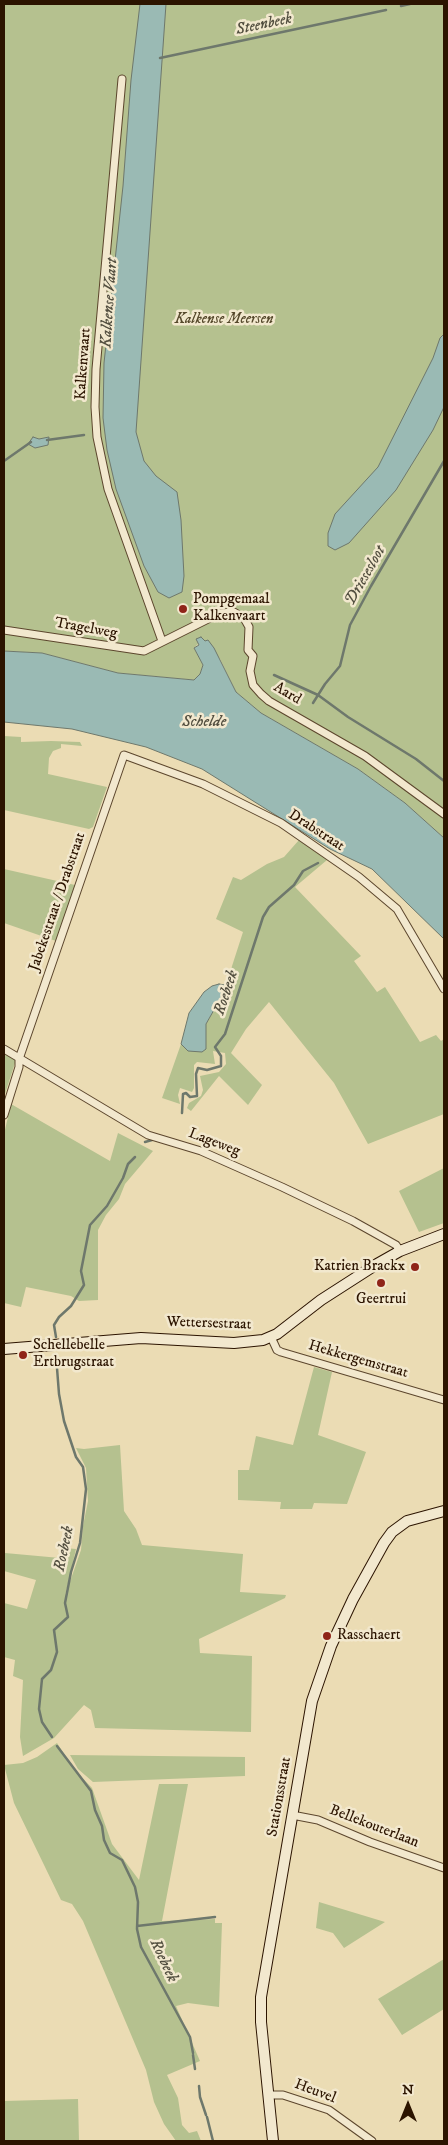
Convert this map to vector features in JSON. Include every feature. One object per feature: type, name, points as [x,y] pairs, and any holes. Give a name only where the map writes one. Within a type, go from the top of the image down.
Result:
[{"type":"street","name":"Kalkenvaart","points":[[122,79],[96,369],[95,407],[97,437],[108,489],[162,641]]},
{"type":"street","name":"Aard","points":[[162,641],[220,613],[234,612],[239,615],[248,622],[250,628],[248,650],[253,656],[250,671],[252,685],[260,694],[372,760],[444,814]]},
{"type":"street","name":"Tragelweg","points":[[4,630],[134,651],[144,651],[153,648],[162,641]]},
{"type":"street","name":"Drabstraat","points":[[124,755],[203,784],[281,823],[359,877],[397,909],[444,990]]},
{"type":"street","name":"Jabekestraat / Drabstraat","points":[[4,1115],[19,1067],[19,1059],[124,755]]},
{"type":"street","name":"Lageweg","points":[[4,1049],[148,1135],[214,1156],[304,1197],[368,1229],[396,1245],[400,1251]]},
{"type":"street","name":"Wettersestraat","points":[[4,1349],[141,1338],[234,1343],[257,1341],[271,1337],[353,1278],[400,1251],[444,1234]]},
{"type":"street","name":"Hekkergemstraat","points":[[271,1337],[277,1350],[281,1352],[444,1400]]},
{"type":"street","name":"Stationsstraat","points":[[273,2141],[261,2022],[261,1997],[312,1701],[331,1646],[353,1599],[392,1532],[407,1522],[444,1512]]},
{"type":"street","name":"Bellekouterlaan","points":[[292,1815],[318,1820],[370,1842],[444,1868]]},
{"type":"street","name":"Heuvel","points":[[269,2095],[283,2095],[329,2110],[372,2141]]},
{"type":"green space","name":"Kalkense Meersen","points":[[4,4],[444,4],[444,838],[405,803],[358,769],[261,713],[236,692],[220,659],[205,642],[199,643],[194,648],[203,665],[200,674],[194,680],[118,673],[42,653],[4,651]]},
{"type":"green space","points":[[4,736],[21,737],[21,742],[80,742],[82,746],[61,744],[61,748],[53,751],[49,758],[48,774],[107,787],[93,827],[89,829],[4,810]]},
{"type":"green space","points":[[299,840],[327,860],[295,887],[361,956],[354,961],[377,992],[385,987],[420,1042],[436,1035],[441,1041],[444,1039],[444,1114],[368,1144],[334,1083],[269,1002],[246,1029],[231,1053],[262,1085],[248,1105],[219,1076],[191,1111],[187,1108],[189,1103],[201,1096],[203,1090],[200,1076],[219,1072],[226,1064],[225,1053],[213,1051],[215,1064],[197,1062],[194,1065],[194,1088],[192,1092],[180,1088],[178,1095],[180,1104],[162,1098],[181,1044],[189,1051],[206,1049],[206,1024],[223,994],[243,932],[216,919],[233,877],[241,880],[267,864],[284,857]]},
{"type":"green space","points":[[4,869],[75,885],[56,941],[4,923]]},
{"type":"green space","points":[[4,1054],[16,1060],[4,1097]]},
{"type":"green space","points":[[11,1104],[110,1161],[118,1133],[153,1151],[125,1184],[119,1199],[106,1215],[98,1230],[98,1300],[79,1301],[71,1296],[26,1287],[21,1307],[4,1303],[4,1134]]},
{"type":"green space","points":[[444,1168],[444,1223],[419,1232],[399,1191]]},
{"type":"green space","points":[[314,1367],[332,1372],[318,1435],[366,1452],[347,1504],[314,1503],[312,1509],[280,1509],[281,1502],[238,1500],[238,1470],[249,1470],[256,1436],[293,1445]]},
{"type":"green space","points":[[120,1445],[124,1511],[136,1529],[142,1545],[243,1554],[240,1592],[286,1595],[285,1598],[199,1639],[200,1653],[252,1656],[251,1732],[95,1728],[91,1710],[84,1705],[54,1738],[23,1756],[20,1737],[23,1680],[13,1676],[15,1660],[4,1657],[4,1603],[27,1609],[36,1580],[4,1571],[5,1553],[60,1558],[65,1548],[76,1549],[65,1596],[81,1550],[88,1501],[86,1468],[76,1448],[84,1449]]},
{"type":"green space","points":[[57,1743],[74,1769],[92,1788],[112,1844],[139,1880],[159,1784],[188,1784],[162,1921],[215,1919],[215,1923],[222,1923],[219,2007],[188,2003],[176,2006],[200,2061],[167,2075],[178,2098],[182,2125],[189,2133],[197,2131],[201,2141],[176,2141],[164,2124],[154,2102],[146,2070],[83,1921],[72,1904],[61,1900],[14,1803],[4,1765],[23,1763],[37,1757]]},
{"type":"green space","points":[[70,1755],[245,1757],[245,1776],[93,1782],[78,1769]]},
{"type":"green space","points":[[319,1902],[385,1922],[344,1948],[333,1933],[316,1928]]},
{"type":"green space","points":[[444,1959],[444,2009],[402,2035],[378,1999]]},
{"type":"green space","points":[[78,2099],[79,2141],[4,2141],[4,2101]]},
{"type":"water","points":[[140,4],[166,4],[136,432],[144,461],[156,476],[177,492],[181,520],[184,576],[182,592],[169,598],[158,592],[144,566],[116,489],[107,450],[103,418],[104,363]]},
{"type":"water","points":[[444,334],[444,407],[433,430],[396,490],[349,543],[335,550],[328,546],[328,533],[335,514],[378,467],[433,358],[440,338]]},
{"type":"water","points":[[33,437],[39,439],[49,437],[48,445],[35,448],[28,444]]},
{"type":"water","name":"Schelde","points":[[201,637],[205,641],[208,640],[214,648],[236,692],[261,713],[358,769],[405,803],[444,838],[444,939],[372,869],[330,849],[202,769],[146,747],[72,729],[4,722],[4,651],[42,653],[118,673],[194,680],[200,674],[203,665],[194,648],[199,645],[196,639]]},
{"type":"water","points":[[225,985],[223,994],[206,1024],[206,1049],[202,1052],[188,1051],[181,1044],[189,1013],[204,992],[212,986]]},
{"type":"waterway","name":"Steenbeek","points":[[401,6],[410,4]]},
{"type":"waterway","name":"Steenbeek","points":[[160,58],[386,10]]},
{"type":"waterway","points":[[47,440],[84,435]]},
{"type":"waterway","points":[[4,461],[31,442]]},
{"type":"waterway","name":"Driesesloot","points":[[313,703],[325,684],[340,666],[350,625],[444,461]]},
{"type":"waterway","points":[[274,675],[318,695],[348,717],[416,759],[444,781]]},
{"type":"waterway","name":"Roebeek","points":[[182,1113],[183,1094],[186,1093],[190,1097],[197,1096],[196,1074],[198,1068],[207,1070],[221,1066],[221,1056],[215,1047],[225,1034],[263,917],[269,907],[294,885],[303,871],[318,863]]},
{"type":"waterway","name":"Roebeek","points":[[145,1142],[152,1140]]},
{"type":"waterway","name":"Roebeek","points":[[56,1337],[54,1325],[59,1317],[71,1306],[84,1285],[81,1271],[90,1225],[107,1206],[123,1178],[128,1164],[135,1157]]},
{"type":"waterway","name":"Roebeek","points":[[52,1737],[42,1722],[39,1709],[42,1679],[51,1670],[57,1652],[54,1630],[68,1617],[65,1603],[71,1572],[80,1543],[86,1489],[83,1467],[76,1457],[64,1421],[59,1394],[56,1355]]},
{"type":"waterway","name":"Roebeek","points":[[57,1746],[91,1791],[95,1810],[102,1826],[104,1840],[110,1853],[122,1860],[135,1887],[138,1902],[137,1929],[141,1947],[190,2037],[193,2053]]},
{"type":"waterway","points":[[137,1926],[215,1917]]},
{"type":"waterway","name":"Roebeek","points":[[193,2055],[195,2069]]},
{"type":"waterway","name":"Roebeek","points":[[199,2086],[200,2097],[206,2115]]},
{"type":"waterway","name":"Roebeek","points":[[207,2117],[213,2141]]},
{"type":"place","name":"Pompgemaal Kalkenvaart","points":[[183,609]]},
{"type":"place","name":"Katrien Brackx","points":[[415,1267]]},
{"type":"place","name":"Geertrui","points":[[381,1283]]},
{"type":"place","name":"Schellebelle Ertbrugstraat","points":[[23,1355]]},
{"type":"place","name":"Rasschaert","points":[[327,1636]]},
{"type":"water label","name":"Kalkense Vaart","points":[[110,303]]}]
